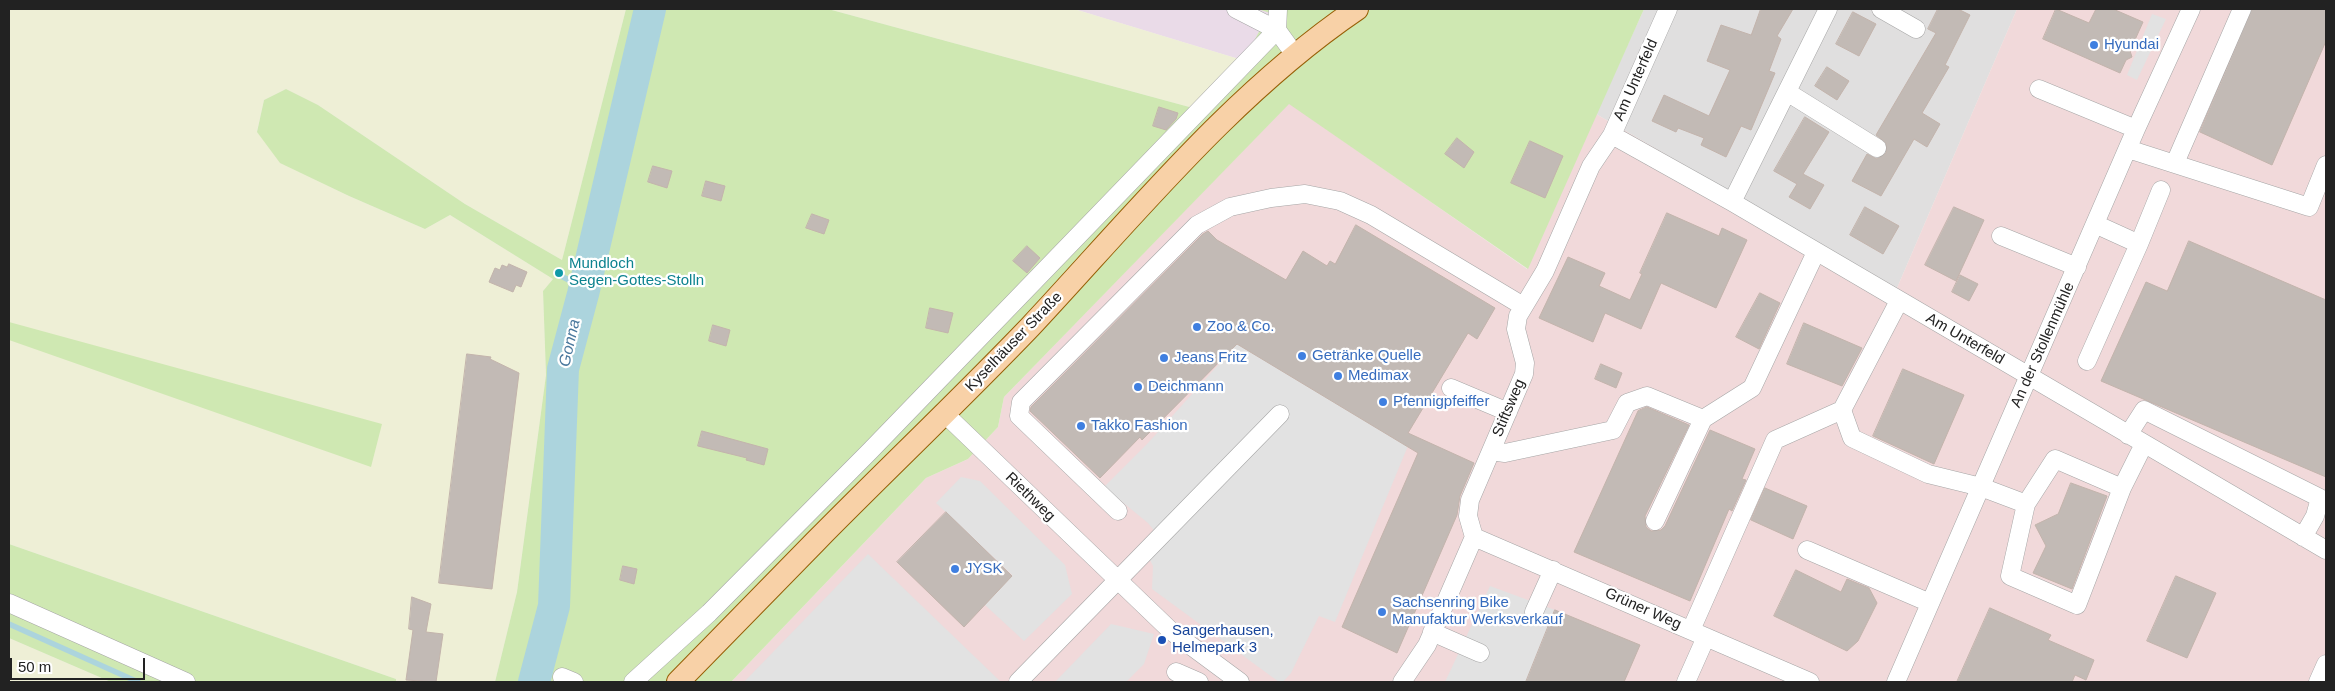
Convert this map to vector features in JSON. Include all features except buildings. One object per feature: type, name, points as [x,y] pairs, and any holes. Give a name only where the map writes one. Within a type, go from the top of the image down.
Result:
[{"type":"main road","name":"Kyselhäuser Straße","points":[[678,682],[940,419],[1238,107],[1295,55],[1357,9]]},
{"type":"street","points":[[1236,9],[1277,30],[1295,55]]},
{"type":"street","points":[[633,682],[709,614],[1277,30],[1278,9]]},
{"type":"street","name":"Am Unterfeld","points":[[1668,9],[1612,135],[1732,202],[2326,550]]},
{"type":"street","points":[[1732,202],[1828,9]]},
{"type":"street","points":[[1881,9],[1916,29]]},
{"type":"street","name":"An der Stollenmühle","points":[[1896,682],[2136,129],[2191,9]]},
{"type":"street","points":[[2175,163],[2242,9]]},
{"type":"street","points":[[2039,89],[2136,129]]},
{"type":"street","points":[[1786,92],[1877,148]]},
{"type":"street","name":"Stiftsweg","points":[[1474,537],[1467,508],[1524,374],[1524,363],[1516,329],[1522,306],[1545,271],[1591,166],[1612,135]]},
{"type":"street","points":[[2128,149],[2309,207],[2326,165]]},
{"type":"street","points":[[2087,362],[2161,190]]},
{"type":"street","points":[[1118,511],[1018,416],[1021,402],[1197,225],[1230,207],[1271,198],[1305,194],[1340,201],[1371,215],[1522,306]]},
{"type":"street","points":[[2095,224],[2139,244]]},
{"type":"street","points":[[1080,234],[1099,251]]},
{"type":"street","points":[[2001,236],[2077,267]]},
{"type":"street","points":[[1655,521],[1703,419],[1752,388],[1816,252]]},
{"type":"street","points":[[1686,682],[1699,633],[1775,440],[1842,410],[1899,301]]},
{"type":"street","points":[[1451,388],[1508,412]]},
{"type":"street","points":[[1491,451],[1504,453],[1613,430],[1627,402],[1647,396],[1703,419]]},
{"type":"street","name":"Riethweg","points":[[916,403],[940,419],[1171,631],[1240,682]]},
{"type":"street","points":[[1842,410],[1852,438],[1928,474],[1981,487],[2026,504]]},
{"type":"street","points":[[2128,435],[2144,410],[2320,498],[2315,516],[2304,537]]},
{"type":"street","points":[[1018,682],[1280,414]]},
{"type":"street","points":[[2122,488],[2055,459],[2026,504],[2010,576],[2077,605],[2122,488],[2144,444]]},
{"type":"street","points":[[1402,682],[1422,654],[1474,537]]},
{"type":"street","name":"Grüner Weg","points":[[1474,537],[1810,682]]},
{"type":"street","points":[[1807,550],[1930,603]]},
{"type":"street","points":[[1534,612],[1553,570]]},
{"type":"street","points":[[9,603],[186,682]]},
{"type":"street","points":[[1432,632],[1480,653]]},
{"type":"street","points":[[2318,682],[2326,664]]},
{"type":"street","points":[[1176,672],[1199,682]]},
{"type":"shaded area","points":[[1074,9],[1270,9],[1257,38],[1242,60]]},
{"type":"shaded area","points":[[1644,9],[2017,9],[1897,288],[1596,114]]},
{"type":"shaded area","points":[[2017,9],[2326,9],[2326,682],[731,682],[926,478],[968,459],[998,427],[1004,397],[1289,103],[1527,269],[1596,114],[1897,288]]},
{"type":"shaded area","points":[[2152,14],[2166,19],[2137,80],[2127,75]]},
{"type":"shaded area","points":[[1237,344],[1402,443],[1410,441],[1335,622],[1319,616],[1291,673],[1283,682],[1279,682],[1152,589],[1153,566],[1146,552],[1160,538],[1148,523],[1104,487],[1148,443]]},
{"type":"shaded area","points":[[961,477],[980,481],[1065,565],[1072,594],[1024,641],[985,605],[1012,575],[936,503]]},
{"type":"shaded area","points":[[868,554],[1001,682],[744,682]]},
{"type":"shaded area","points":[[1490,586],[1555,610],[1526,682],[1445,682]]},
{"type":"shaded area","points":[[1111,624],[1154,634],[1144,664],[1126,682],[1055,682]]},
{"type":"green space","points":[[9,9],[626,9],[562,260],[465,204],[318,105],[286,89],[264,100],[257,131],[281,163],[349,196],[425,229],[450,215],[553,279],[543,291],[546,375],[517,592],[495,682],[396,682],[396,679],[9,544]]},
{"type":"green space","points":[[626,9],[828,9],[1193,108],[1226,78],[1244,58],[1270,13],[1258,9],[1644,9],[1528,269],[1289,104],[1004,397],[998,427],[968,459],[926,478],[731,682],[495,682],[517,592],[546,375],[543,291],[553,279],[450,215],[425,229],[280,163],[257,132],[264,100],[286,89],[318,105],[465,204],[562,260]]},
{"type":"green space","points":[[828,9],[1074,9],[1242,60],[1193,108]]},
{"type":"green space","points":[[9,322],[382,424],[371,467],[9,340]]},
{"type":"green space","points":[[9,544],[396,679],[396,682],[111,682],[9,638]]},
{"type":"green space","points":[[9,638],[111,682],[9,682]]},
{"type":"waterway","name":"Gonna","points":[[534,682],[554,606],[563,369],[583,294],[650,9]]},
{"type":"waterway","points":[[561,276],[584,288]]},
{"type":"waterway","points":[[9,624],[138,682]]},
{"type":"place","name":"Hyundai","points":[[2094,45]]},
{"type":"place","name":"Mundloch Segen-Gottes-Stolln","points":[[559,273]]},
{"type":"place","name":"Zoo & Co.","points":[[1197,327]]},
{"type":"place","name":"Getränke Quelle","points":[[1302,356]]},
{"type":"place","name":"Jeans Fritz","points":[[1164,358]]},
{"type":"place","name":"Medimax","points":[[1338,376]]},
{"type":"place","name":"Deichmann","points":[[1138,387]]},
{"type":"place","name":"Pfennigpfeiffer","points":[[1383,402]]},
{"type":"place","name":"Takko Fashion","points":[[1081,426]]},
{"type":"place","name":"JYSK","points":[[955,569]]},
{"type":"place","name":"Sachsenring Bike Manufaktur Werksverkauf","points":[[1382,612]]},
{"type":"place","name":"Sangerhausen, Helmepark 3","points":[[1162,640]]}]
